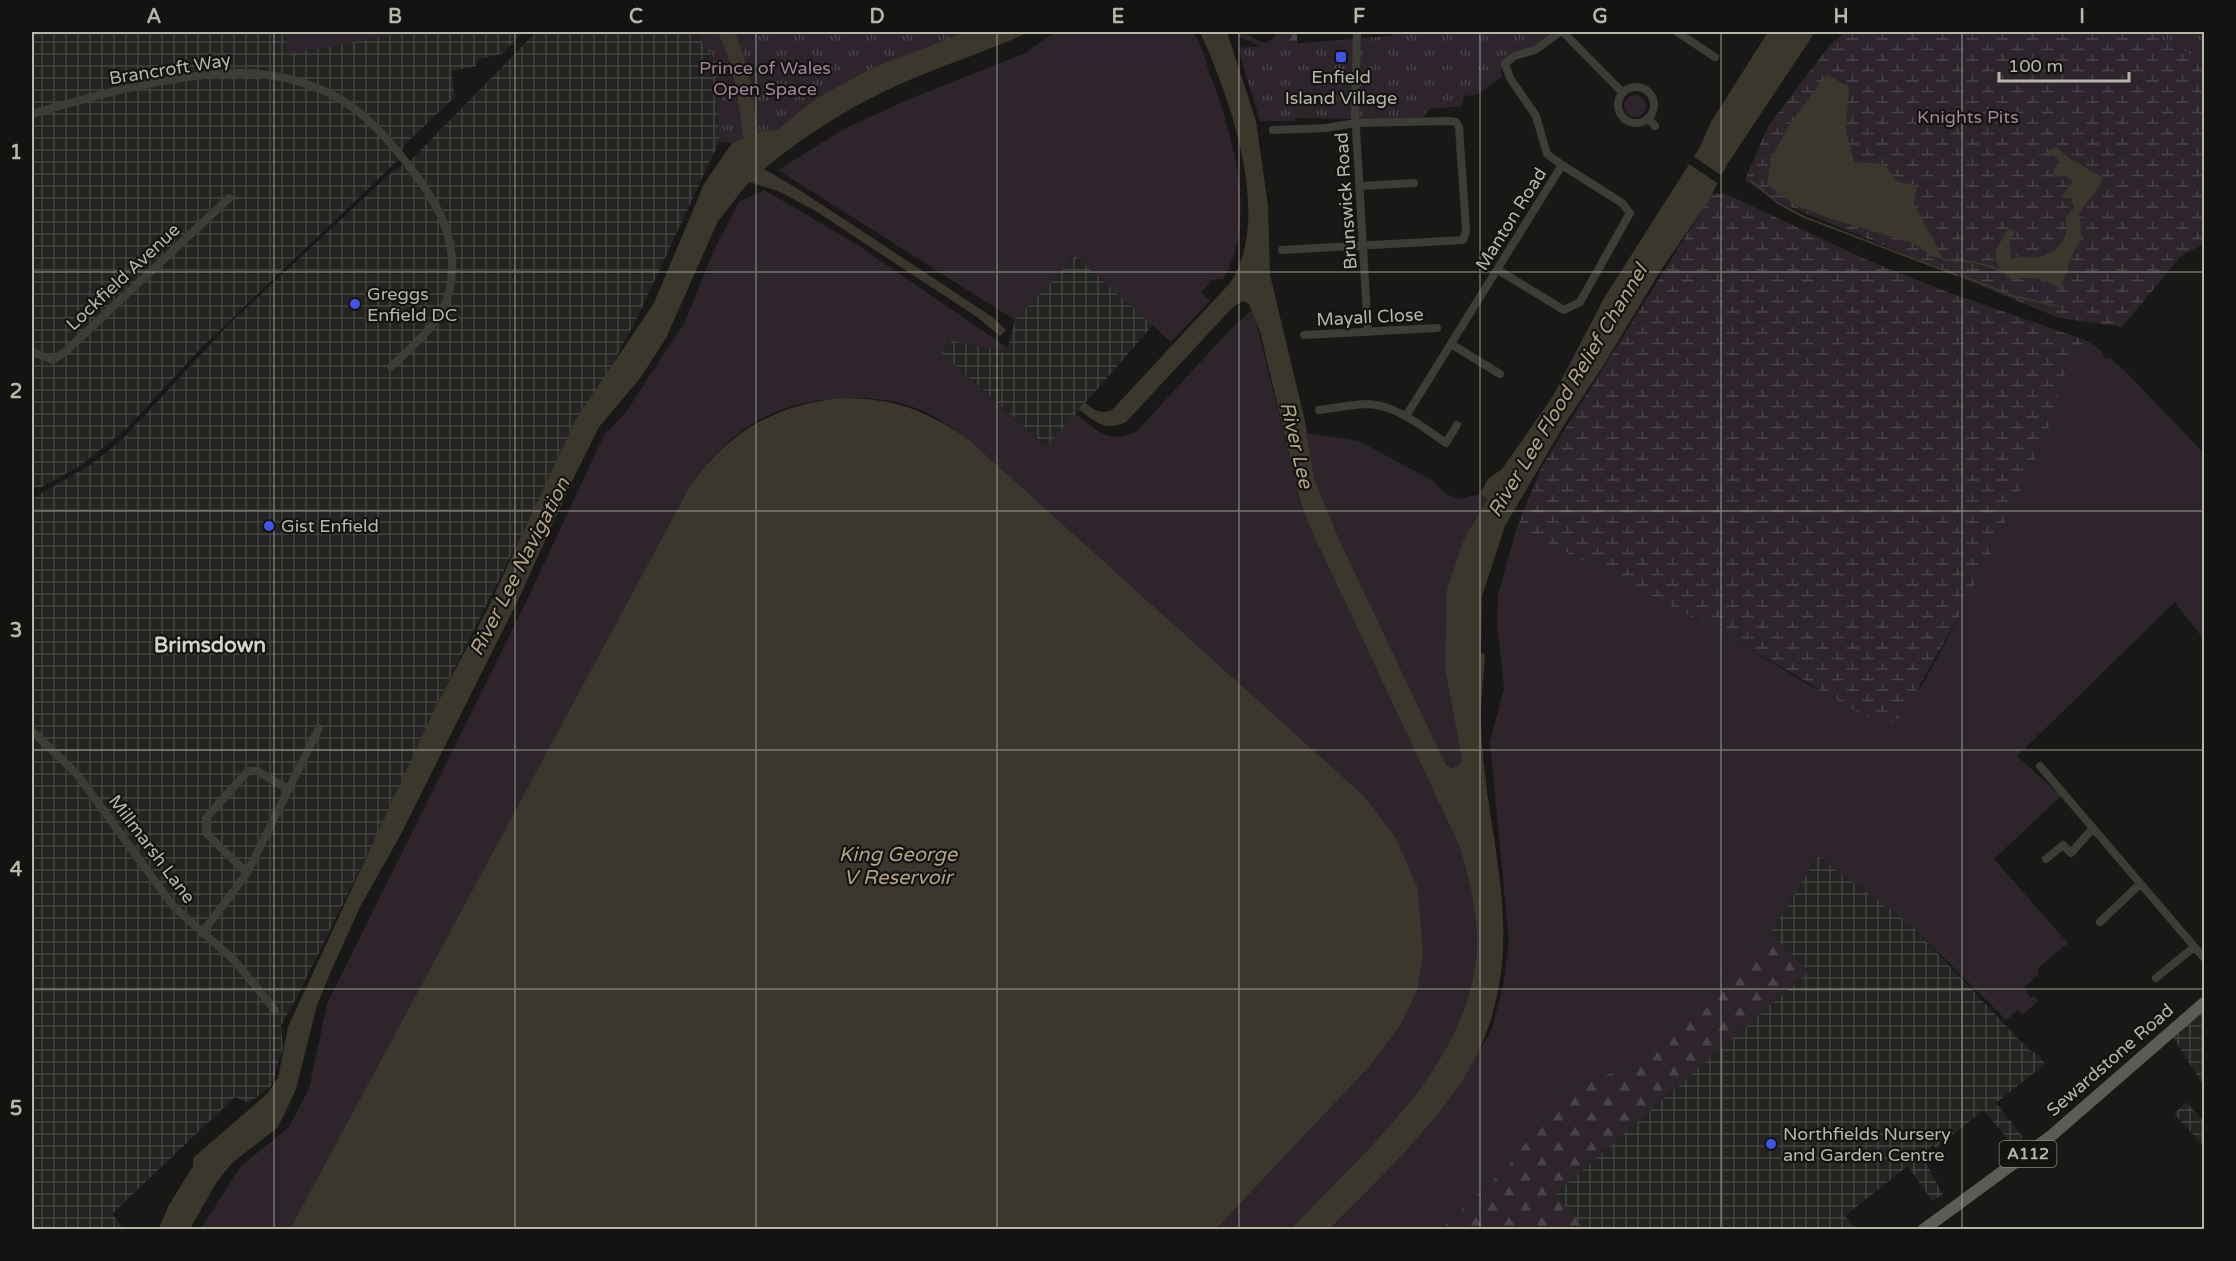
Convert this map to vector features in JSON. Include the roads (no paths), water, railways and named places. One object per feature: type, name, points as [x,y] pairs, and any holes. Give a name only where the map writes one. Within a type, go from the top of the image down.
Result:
[{"type":"main road","name":"Sewardstone Road","points":[[1923,1230],[2035,1148],[2121,1066],[2205,1003]]},
{"type":"street","name":"Brunswick Road","points":[[1358,32],[1356,123],[1368,332]]},
{"type":"street","points":[[1561,32],[1623,93]]},
{"type":"street","name":"Manton Road","points":[[1406,416],[1562,165],[1546,154],[1536,116],[1510,78],[1505,64],[1514,56],[1535,50],[1561,32]]},
{"type":"street","points":[[1677,32],[1715,57]]},
{"type":"street","name":"Brancroft Way","points":[[32,114],[113,92],[242,73],[299,81],[350,105],[379,129],[403,158],[446,227],[453,259],[449,294],[441,312],[420,340],[391,367]]},
{"type":"street","points":[[1623,93],[1638,88],[1648,93],[1653,103],[1648,118]]},
{"type":"street","points":[[1623,93],[1618,108],[1623,118],[1633,123],[1648,118]]},
{"type":"street","points":[[1648,118],[1655,126]]},
{"type":"street","points":[[1273,130],[1326,128],[1356,123],[1456,122],[1459,127],[1466,238],[1454,242],[1282,250]]},
{"type":"street","points":[[1498,270],[1564,310],[1580,302],[1630,213],[1622,203],[1562,165]]},
{"type":"street","points":[[1360,186],[1414,183]]},
{"type":"street","name":"Lockfield Avenue","points":[[32,352],[53,360],[66,351],[229,198]]},
{"type":"street","name":"Mayall Close","points":[[1304,335],[1437,328]]},
{"type":"street","points":[[1451,344],[1500,374]]},
{"type":"street","points":[[1319,410],[1367,404],[1382,406],[1406,416],[1446,442],[1457,425]]},
{"type":"street","points":[[202,933],[247,873],[319,728]]},
{"type":"street","name":"Millmarsh Lane","points":[[32,731],[77,774],[151,879],[173,906],[234,960],[275,1010]]},
{"type":"street","points":[[2040,766],[2205,958]]},
{"type":"street","points":[[247,873],[206,833],[206,818],[248,771],[258,771],[288,789]]},
{"type":"street","points":[[2046,859],[2063,845],[2071,853],[2093,828]]},
{"type":"street","points":[[2100,922],[2140,884]]},
{"type":"street","points":[[2156,978],[2194,947]]},
{"type":"water","name":"River Lee Navigation","points":[[966,32],[1029,32],[920,75],[867,100],[814,132],[764,169],[991,316],[1006,330],[1000,336],[977,317],[814,210],[778,191],[749,182],[718,221],[666,338],[641,377],[599,427],[571,483],[521,594],[401,834],[360,907],[317,1005],[296,1089],[277,1128],[232,1163],[216,1183],[190,1229],[158,1230],[169,1205],[193,1166],[193,1158],[267,1094],[278,1078],[288,1027],[438,702],[488,608],[576,419],[654,303],[704,184],[732,143],[762,131],[777,130],[814,100],[870,69]]},
{"type":"water","points":[[1200,32],[1227,32],[1256,121],[1268,206],[1270,275],[1305,421],[1314,479],[1339,539],[1446,765],[1452,768],[1459,766],[1462,759],[1445,667],[1447,590],[1464,539],[1487,499],[1480,494],[1488,479],[1502,469],[1553,396],[1604,298],[1700,147],[1711,122],[1768,32],[1815,32],[1728,163],[1709,200],[1661,270],[1564,425],[1505,526],[1482,596],[1481,653],[1485,654],[1481,701],[1483,759],[1500,880],[1503,920],[1502,961],[1496,1002],[1482,1044],[1469,1069],[1435,1118],[1330,1229],[1291,1229],[1381,1136],[1410,1102],[1435,1067],[1456,1030],[1470,990],[1477,948],[1476,922],[1459,845],[1308,523],[1300,500],[1260,331],[1249,304],[1243,301],[1233,307],[1126,422],[1106,426],[1079,409],[1084,402],[1097,411],[1112,410],[1230,283],[1243,256],[1248,225],[1247,191],[1242,157],[1223,89]]},
{"type":"water","points":[[1826,75],[1849,86],[1846,131],[1854,162],[1884,164],[1898,182],[1917,185],[1914,204],[1944,260],[1931,256],[1913,243],[1831,219],[1795,205],[1767,185],[1771,158],[1791,122]]},
{"type":"water","points":[[2056,147],[2069,158],[2102,177],[2099,187],[2079,213],[2082,239],[2072,255],[2060,289],[2037,278],[2011,280],[1996,261],[1999,244],[2008,229],[2015,232],[2010,241],[2011,259],[2046,255],[2062,243],[2066,231],[2065,218],[2074,208],[2071,198],[2061,198],[2073,181],[2066,176],[2053,177],[2054,169],[2060,163],[2054,156],[2046,153]]},
{"type":"water","name":"King George V Reservoir","points":[[840,398],[876,400],[907,407],[937,420],[968,439],[1364,796],[1396,838],[1418,888],[1423,953],[1418,988],[1401,1025],[1367,1069],[1216,1229],[290,1229],[691,484],[722,449],[738,435],[756,424],[794,407]]},
{"type":"waterway","points":[[726,32],[741,76],[753,153]]},
{"type":"waterway","points":[[1751,181],[1778,203],[1804,217],[1956,275]]},
{"type":"waterway","points":[[1944,260],[1973,262],[1996,268]]},
{"type":"waterway","points":[[1965,277],[2013,296],[2057,306]]},
{"type":"place","name":"Enfield Island Village","points":[[1341,57]]},
{"type":"place","name":"Greggs Enfield DC","points":[[355,304]]},
{"type":"place","name":"Gist Enfield","points":[[269,526]]},
{"type":"place","name":"Northfields Nursery and Garden Centre","points":[[1771,1144]]},
{"type":"district","name":"Brimsdown","points":[[210,645]]},
{"type":"park label","name":"Prince of Wales Open Space","points":[[765,78]]},
{"type":"park label","name":"Knights Pits","points":[[1968,117]]},
{"type":"water label","name":"River Lee Flood Relief Channel","points":[[1568,391]]},
{"type":"water label","name":"River Lee","points":[[1296,445]]}]
